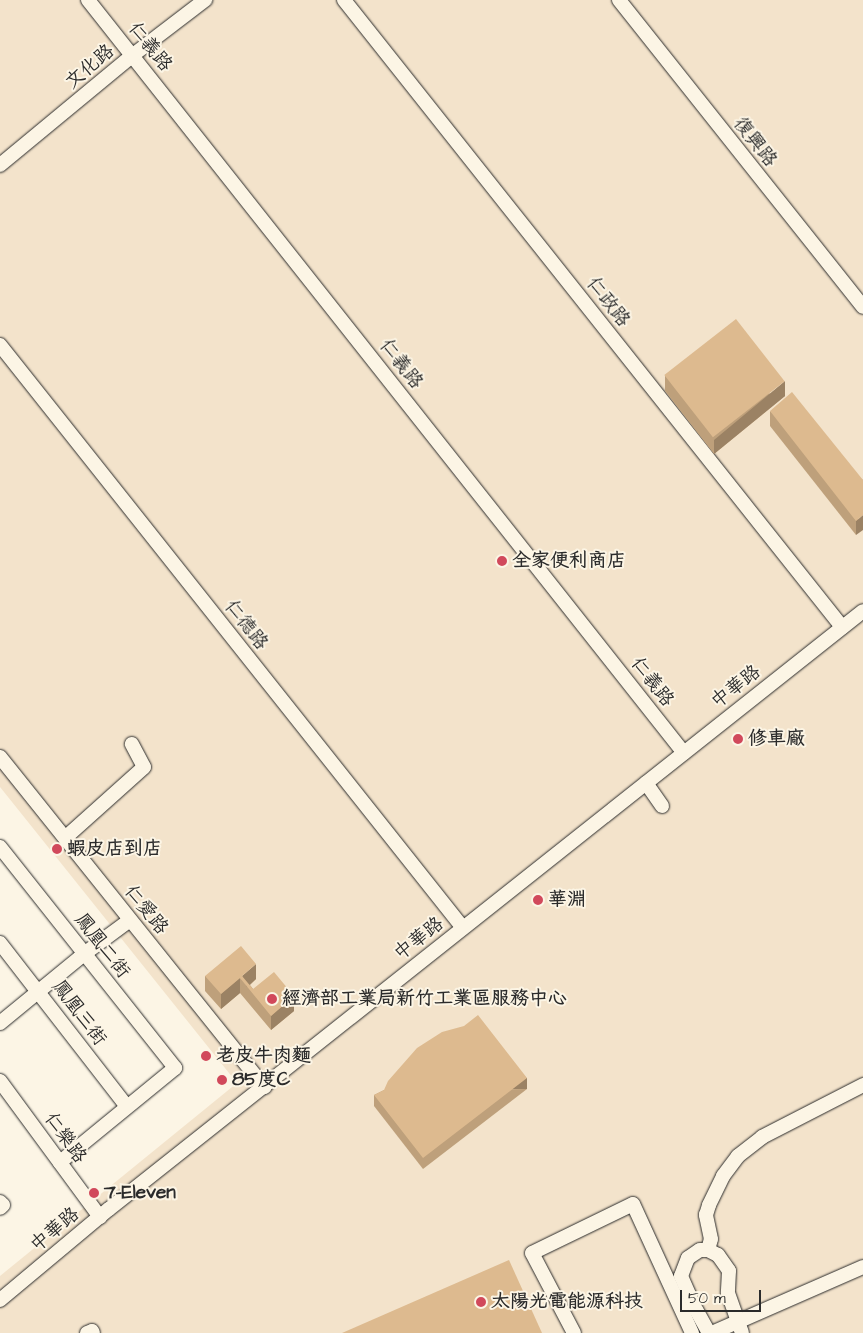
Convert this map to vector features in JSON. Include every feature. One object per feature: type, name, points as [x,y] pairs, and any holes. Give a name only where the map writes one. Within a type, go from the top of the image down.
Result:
[{"type":"street","name":"仁義路","points":[[88,0],[684,753]]},
{"type":"street","name":"文化路","points":[[0,165],[133,56],[205,0]]},
{"type":"street","name":"仁政路","points":[[344,0],[842,627]]},
{"type":"street","name":"復興路","points":[[619,0],[863,307]]},
{"type":"street","name":"仁德路","points":[[0,345],[463,928]]},
{"type":"street","name":"中華路","points":[[0,1300],[100,1217],[863,611]]},
{"type":"street","points":[[65,838],[144,767],[132,744]]},
{"type":"street","name":"仁愛路","points":[[0,757],[264,1087]]},
{"type":"street","points":[[646,783],[662,806]]},
{"type":"street","name":"鳳凰二街","points":[[0,846],[175,1068],[127,1107]]},
{"type":"street","points":[[0,1023],[84,954],[130,920]]},
{"type":"street","name":"鳳凰三街","points":[[0,943],[127,1107]]},
{"type":"street","name":"仁樂路","points":[[0,1081],[100,1217]]},
{"type":"street","points":[[708,1250],[711,1239],[706,1215],[709,1205],[723,1176],[738,1156],[762,1137],[863,1085]]},
{"type":"street","points":[[60,1162],[127,1107]]},
{"type":"street","points":[[574,1333],[532,1252],[633,1204],[692,1333]]},
{"type":"street","points":[[739,1328],[728,1292],[729,1271],[718,1255],[708,1250],[700,1250],[688,1258],[681,1276],[696,1310],[710,1333],[739,1328],[863,1267]]},
{"type":"street","points":[[87,1333],[92,1331],[93,1333]]},
{"type":"shaded area","points":[[0,0],[863,0],[863,1333],[0,1333],[0,1276],[237,1083],[0,787]]},
{"type":"building","points":[[736,319],[785,381],[713,437],[664,375]]},
{"type":"building","points":[[792,392],[863,480],[863,515],[856,521],[770,411]]},
{"type":"building","points":[[241,946],[256,964],[242,976],[253,989],[274,972],[294,996],[271,1016],[240,978],[221,994],[205,976]]},
{"type":"building","points":[[478,1015],[527,1078],[423,1158],[374,1095],[384,1090],[388,1081],[417,1048],[442,1032],[464,1026]]},
{"type":"building","name":"太陽光電能源科技","points":[[509,1260],[542,1333],[342,1333]]},
{"type":"place","name":"全家便利商店","points":[[502,561]]},
{"type":"place","name":"修車廠","points":[[738,739]]},
{"type":"place","name":"蝦皮店到店","points":[[57,849]]},
{"type":"place","name":"華淵","points":[[538,900]]},
{"type":"place","name":"經濟部工業局新竹工業區服務中心","points":[[272,999]]},
{"type":"place","name":"老皮牛肉麵","points":[[206,1056]]},
{"type":"place","name":"85度C","points":[[222,1080]]},
{"type":"place","name":"7-Eleven","points":[[94,1193]]},
{"type":"place","name":"太陽光電能源科技","points":[[481,1302]]}]
